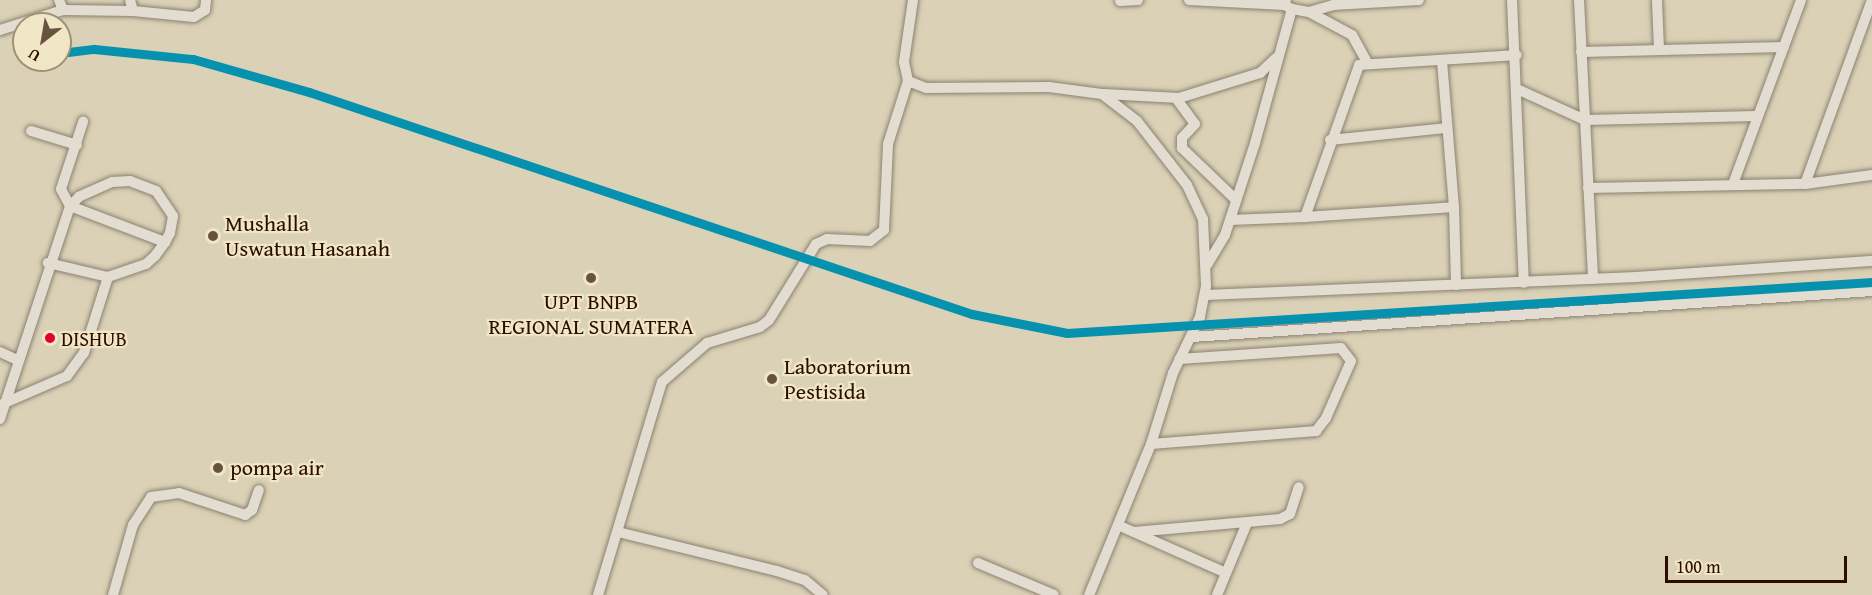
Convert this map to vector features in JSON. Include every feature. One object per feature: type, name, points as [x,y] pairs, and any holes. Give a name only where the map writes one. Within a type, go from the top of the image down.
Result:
[{"type":"street","points":[[0,30],[61,5],[132,5],[194,17],[205,10],[206,0]]},
{"type":"street","points":[[598,595],[618,532],[648,416],[662,381],[706,344],[760,327],[769,320],[816,244],[827,239],[870,242],[884,230],[888,144],[908,81],[904,62],[913,0]]},
{"type":"street","points":[[1120,2],[1138,0]]},
{"type":"street","points":[[1189,0],[1287,5],[1310,12],[1352,35],[1368,64]]},
{"type":"street","points":[[1310,12],[1333,5],[1419,0]]},
{"type":"street","points":[[1512,0],[1524,283]]},
{"type":"street","points":[[1579,0],[1593,279]]},
{"type":"street","points":[[1657,0],[1659,50]]},
{"type":"street","points":[[1733,183],[1756,116],[1802,0]]},
{"type":"street","points":[[1805,184],[1872,0]]},
{"type":"street","points":[[1207,266],[1230,220],[1279,55],[1287,5]]},
{"type":"street","points":[[1581,52],[1784,47]]},
{"type":"street","points":[[908,81],[926,88],[1049,87],[1102,94],[1176,98],[1260,73],[1279,55]]},
{"type":"street","points":[[1305,217],[1356,68],[1368,64],[1516,55]]},
{"type":"street","points":[[1442,61],[1454,207],[1456,285]]},
{"type":"street","points":[[1517,89],[1585,120],[1756,116]]},
{"type":"street","points":[[1089,595],[1120,526],[1151,444],[1179,359],[1192,337],[1206,295],[1207,266],[1203,219],[1187,185],[1137,121],[1102,94]]},
{"type":"street","points":[[1176,98],[1195,124],[1182,138],[1182,148],[1236,200]]},
{"type":"street","points":[[83,122],[61,189],[70,206],[165,242]]},
{"type":"street","points":[[1330,140],[1447,128]]},
{"type":"street","points":[[31,131],[77,145]]},
{"type":"street","points":[[1588,188],[1733,183],[1805,184],[1872,176]]},
{"type":"street","points":[[0,419],[1,405],[48,263],[70,206],[112,182],[147,186],[168,202],[173,216],[165,242],[137,271],[108,277],[48,263]]},
{"type":"street","points":[[1230,220],[1454,207]]},
{"type":"street","points":[[1206,295],[1524,283],[1872,261]]},
{"type":"street","points":[[1,405],[56,382],[77,367],[108,277]]},
{"type":"street","points":[[1192,337],[1872,291]]},
{"type":"street","points":[[1151,444],[1316,430],[1326,418],[1351,361],[1341,348],[1179,359]]},
{"type":"street","points":[[0,352],[17,360]]},
{"type":"street","points":[[1134,532],[1247,523],[1287,517],[1299,488]]},
{"type":"street","points":[[114,595],[132,525],[151,497],[179,493],[245,514],[252,510],[259,490]]},
{"type":"street","points":[[1217,595],[1247,523]]},
{"type":"street","points":[[1120,526],[1226,573]]},
{"type":"street","points":[[618,532],[777,571],[805,580],[823,595]]},
{"type":"street","points":[[978,563],[1054,595]]},
{"type":"transit line","points":[[72,52],[94,49],[193,59],[309,92],[972,314],[1067,333],[1872,282]]},
{"type":"place","name":"Mushalla Uswatun Hasanah","points":[[213,236]]},
{"type":"place","name":"UPT BNPB REGIONAL SUMATERA","points":[[591,278]]},
{"type":"place","name":"DISHUB","points":[[50,338]]},
{"type":"place","name":"Laboratorium Pestisida","points":[[772,379]]},
{"type":"place","name":"pompa air","points":[[218,468]]}]
